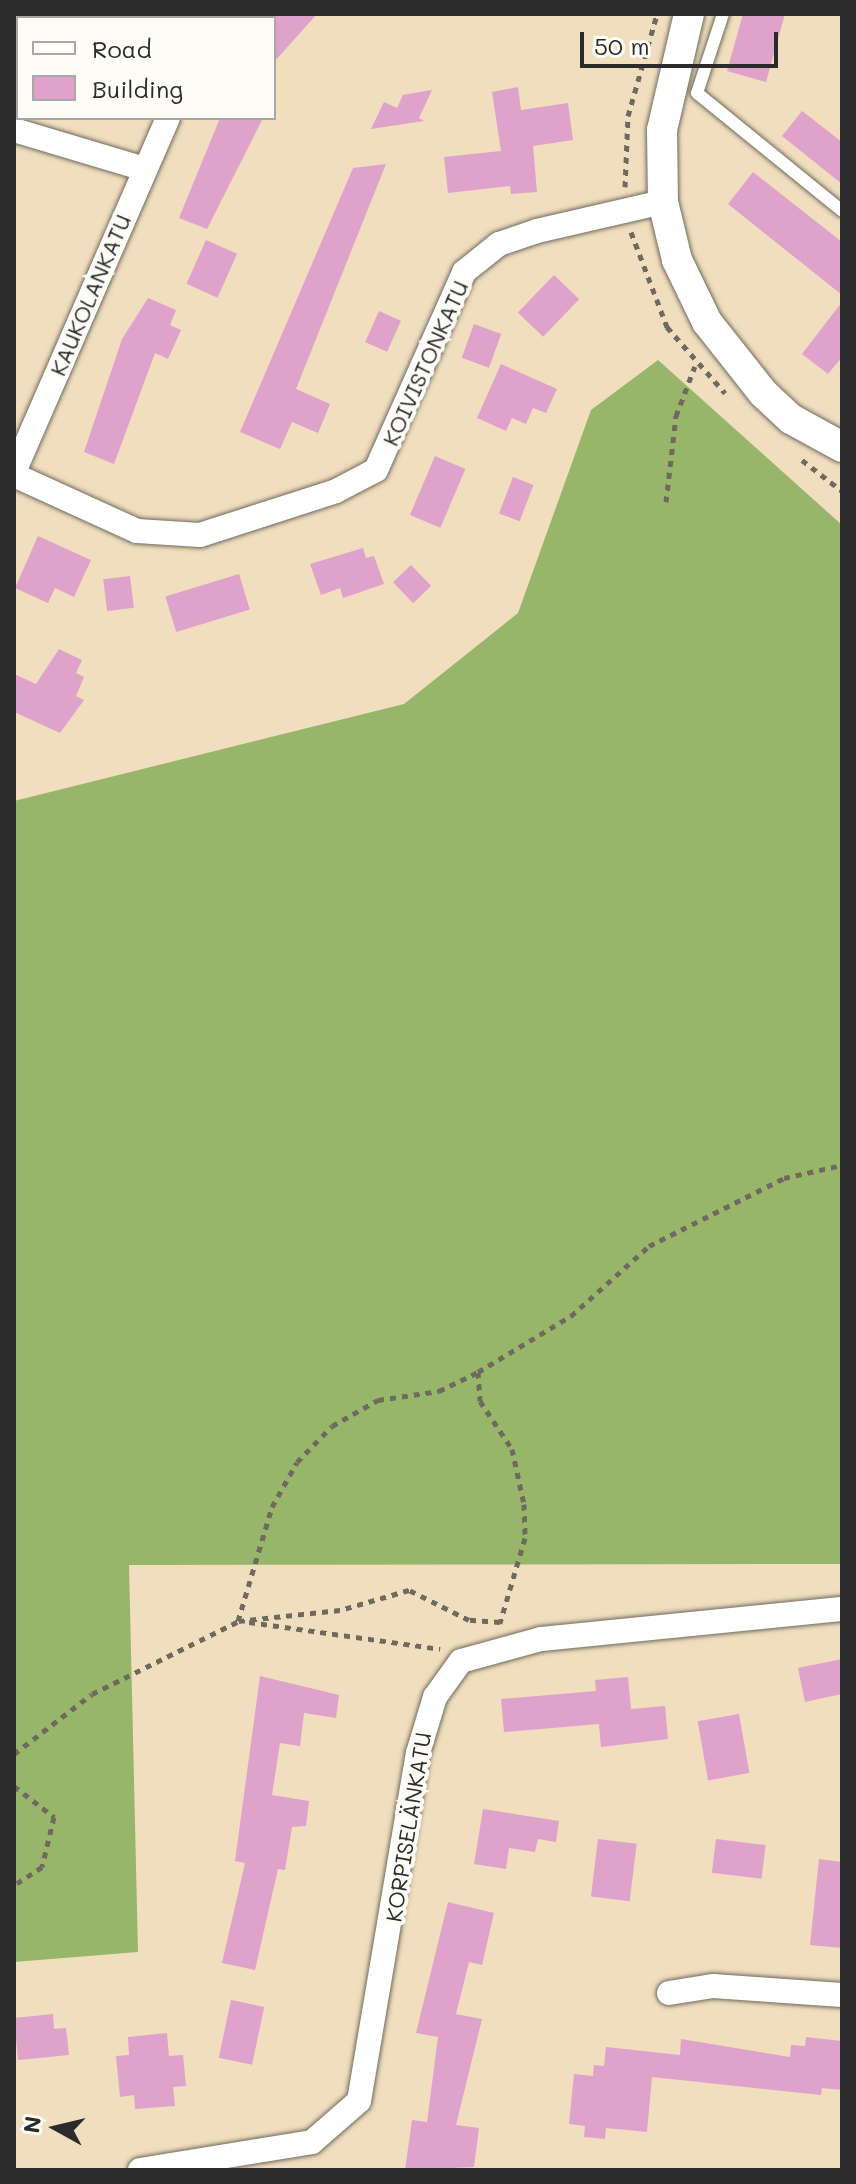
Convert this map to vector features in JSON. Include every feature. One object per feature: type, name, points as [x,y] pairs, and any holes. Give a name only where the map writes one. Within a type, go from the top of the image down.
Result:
[{"type":"street","points":[[689,14],[666,98],[663,202],[677,260],[707,322],[791,419],[841,443]]},
{"type":"street","name":"KAUKOLANKATU","points":[[14,474],[167,120]]},
{"type":"street","points":[[14,130],[145,169]]},
{"type":"street","name":"KOIVISTONKATU","points":[[14,474],[137,531],[200,535],[336,491],[376,470],[464,272],[499,244],[537,231],[663,202]]},
{"type":"street","points":[[467,1658],[501,1634],[842,1609]]},
{"type":"street","name":"KORPISELÄNKATU","points":[[140,2170],[312,2142],[359,2101],[418,1753],[435,1697],[467,1658]]},
{"type":"street","points":[[669,1993],[713,1986],[842,1995]]},
{"type":"lane","points":[[723,14],[697,93],[842,211]]},
{"type":"path","points":[[666,502],[676,416],[695,366]]},
{"type":"path","points":[[238,1621],[272,1507],[306,1453],[332,1426],[378,1400],[439,1391],[478,1372],[571,1316],[649,1246],[784,1178],[842,1165]]},
{"type":"path","points":[[14,1754],[92,1694],[238,1621],[340,1610],[409,1590],[501,1634],[525,1538],[524,1504],[512,1449],[480,1401],[478,1372]]},
{"type":"path","points":[[238,1621],[452,1650],[467,1658]]},
{"type":"path","points":[[14,1786],[54,1817],[42,1867],[14,1885]]},
{"type":"green space","points":[[658,360],[842,525],[842,1564],[129,1565],[138,1952],[14,1962],[14,801],[404,704],[518,613],[591,410]]},
{"type":"building","points":[[317,14],[276,60],[276,16]]},
{"type":"building","points":[[743,14],[785,14],[766,82],[727,71]]},
{"type":"building","points":[[518,87],[521,110],[568,103],[573,140],[533,146],[537,192],[511,194],[510,186],[448,193],[444,157],[501,151],[492,92]]},
{"type":"building","points":[[432,90],[419,118],[424,121],[371,129],[384,102],[397,108],[403,95]]},
{"type":"building","points":[[802,111],[842,142],[842,184],[782,136]]},
{"type":"building","points":[[219,120],[262,120],[207,229],[179,218]]},
{"type":"building","points":[[386,164],[296,389],[330,404],[318,433],[292,422],[280,449],[240,432],[353,168]]},
{"type":"building","points":[[753,172],[842,242],[842,295],[728,204]]},
{"type":"building","points":[[206,240],[237,254],[218,298],[186,284]]},
{"type":"building","points":[[554,275],[579,299],[543,337],[518,312]]},
{"type":"building","points":[[148,298],[176,310],[170,325],[181,330],[168,359],[155,353],[114,464],[84,452],[122,339]]},
{"type":"building","points":[[842,302],[842,357],[828,374],[802,354]]},
{"type":"building","points":[[379,311],[401,321],[387,352],[365,342]]},
{"type":"building","points":[[474,324],[501,334],[489,368],[462,358]]},
{"type":"building","points":[[501,364],[557,389],[546,413],[533,408],[526,424],[512,418],[506,431],[477,418]]},
{"type":"building","points":[[435,456],[465,469],[440,528],[410,515]]},
{"type":"building","points":[[513,477],[534,485],[520,521],[499,513]]},
{"type":"building","points":[[38,536],[91,560],[74,597],[55,588],[48,603],[15,588]]},
{"type":"building","points":[[363,548],[366,558],[374,556],[384,584],[343,598],[340,588],[321,595],[310,564]]},
{"type":"building","points":[[411,565],[431,586],[413,603],[393,582]]},
{"type":"building","points":[[239,574],[250,609],[176,632],[165,597]]},
{"type":"building","points":[[130,576],[134,608],[107,611],[103,579]]},
{"type":"building","points":[[59,649],[82,660],[76,673],[84,677],[76,696],[84,700],[60,733],[14,712],[14,674],[36,684]]},
{"type":"building","points":[[842,1659],[842,1694],[805,1702],[798,1668]]},
{"type":"building","points":[[260,1676],[339,1695],[336,1718],[304,1713],[300,1746],[280,1743],[272,1795],[309,1801],[306,1826],[292,1827],[285,1870],[278,1869],[255,1970],[222,1963],[245,1863],[235,1861]]},
{"type":"building","points":[[628,1677],[631,1709],[665,1706],[668,1739],[601,1747],[599,1724],[504,1732],[501,1699],[596,1691],[595,1680]]},
{"type":"building","points":[[739,1714],[749,1773],[708,1780],[698,1721]]},
{"type":"building","points":[[483,1809],[559,1821],[556,1842],[538,1839],[535,1852],[509,1848],[506,1869],[474,1864]]},
{"type":"building","points":[[598,1839],[637,1844],[630,1901],[591,1897]]},
{"type":"building","points":[[716,1839],[766,1845],[761,1879],[712,1873]]},
{"type":"building","points":[[819,1859],[842,1862],[842,1948],[810,1945]]},
{"type":"building","points":[[448,1902],[494,1913],[482,1965],[469,1962],[456,2014],[482,2019],[456,2125],[479,2128],[474,2167],[405,2170],[412,2120],[427,2122],[438,2037],[416,2033]]},
{"type":"building","points":[[231,2000],[264,2007],[252,2065],[219,2058]]},
{"type":"building","points":[[53,2014],[54,2029],[66,2028],[69,2055],[18,2060],[14,2018]]},
{"type":"building","points":[[167,2033],[169,2056],[183,2055],[186,2086],[173,2087],[175,2106],[135,2109],[134,2095],[120,2097],[116,2056],[129,2055],[128,2037]]},
{"type":"building","points":[[806,2037],[842,2041],[842,2090],[822,2088],[821,2095],[652,2077],[647,2132],[606,2128],[605,2139],[584,2137],[585,2126],[569,2124],[574,2074],[593,2076],[594,2065],[604,2066],[606,2047],[680,2055],[681,2039],[790,2057],[791,2045],[805,2046]]}]
